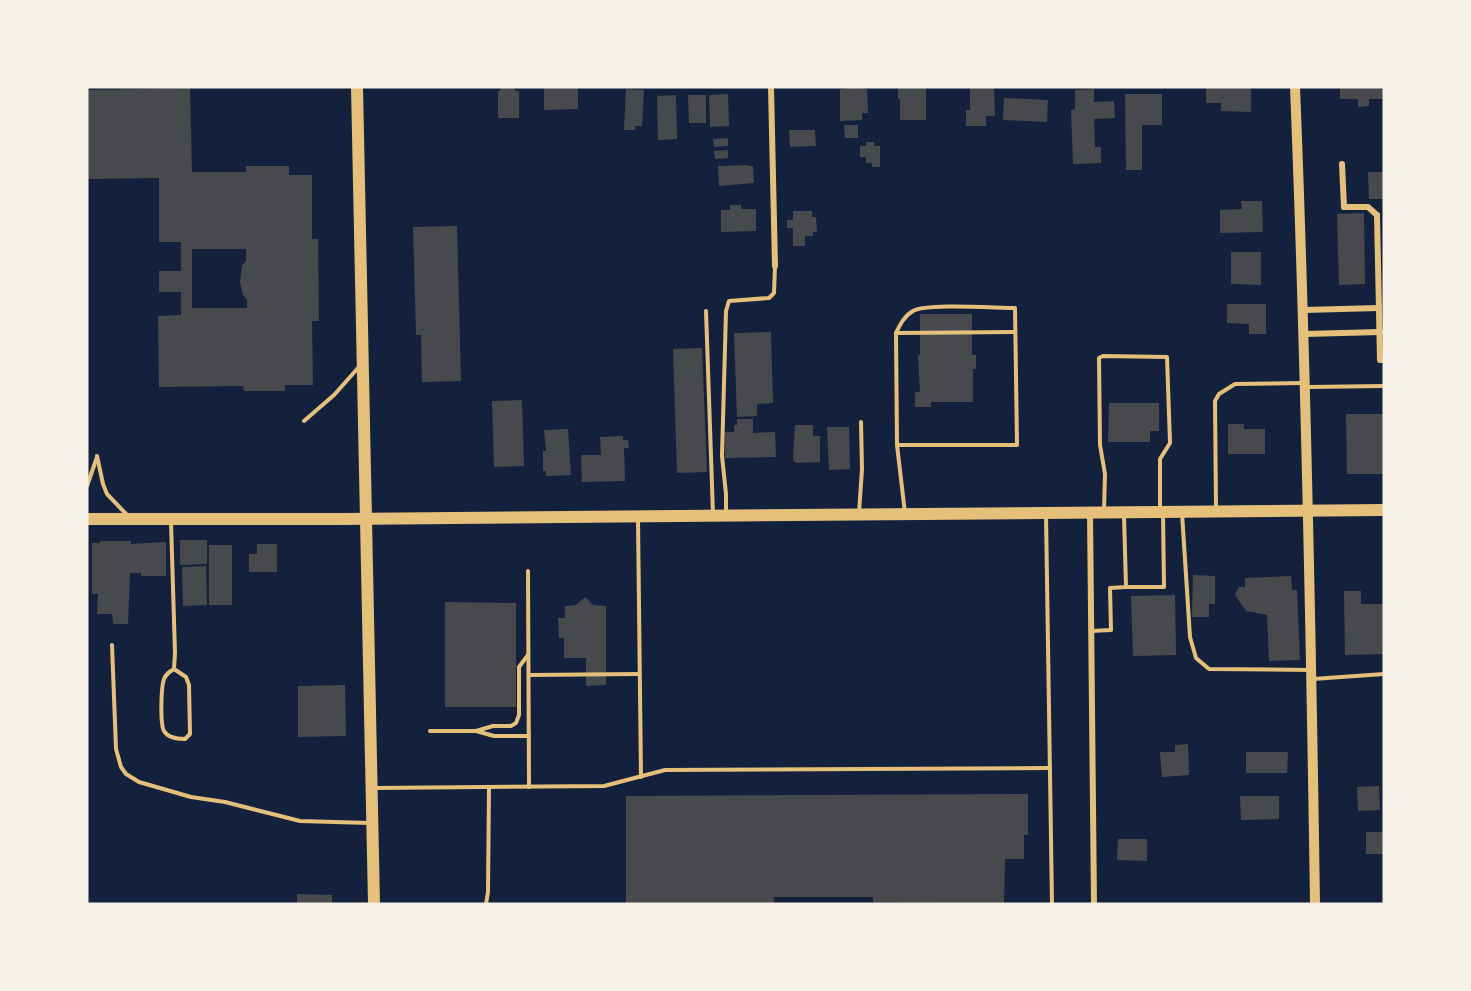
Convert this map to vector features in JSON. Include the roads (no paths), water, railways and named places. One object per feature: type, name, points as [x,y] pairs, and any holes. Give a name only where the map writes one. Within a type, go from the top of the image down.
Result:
[{"type":"main road","points":[[357,87],[374,904]]},
{"type":"main road","points":[[87,519],[1384,510]]},
{"type":"street","points":[[771,87],[775,266]]},
{"type":"street","points":[[1295,87],[1305,334],[1315,904]]},
{"type":"street","points":[[1342,164],[1344,207],[1368,207],[1380,215],[1380,360],[1384,360]]},
{"type":"street","points":[[1304,310],[1379,308]]},
{"type":"street","points":[[1305,334],[1380,332]]},
{"type":"street","points":[[1090,513],[1094,904]]},
{"type":"lane","points":[[719,515],[726,311],[729,301],[769,298],[774,293],[775,266]]},
{"type":"lane","points":[[897,446],[1017,445],[1015,308],[914,310],[903,320],[896,333],[897,446],[905,514]]},
{"type":"lane","points":[[706,311],[719,515]]},
{"type":"lane","points":[[896,333],[1015,332]]},
{"type":"lane","points":[[1091,631],[1111,630],[1110,588],[1164,586],[1160,459],[1170,443],[1167,357],[1162,355],[1103,356],[1099,358],[1100,445],[1105,474],[1104,512]]},
{"type":"lane","points":[[304,421],[334,395],[363,363]]},
{"type":"lane","points":[[1216,512],[1215,401],[1219,394],[1235,384],[1384,386]]},
{"type":"lane","points":[[859,514],[862,469],[861,422]]},
{"type":"lane","points":[[87,486],[97,456],[107,494],[130,519]]},
{"type":"lane","points":[[1124,512],[1126,587]]},
{"type":"lane","points":[[1182,512],[1190,637],[1196,658],[1202,664],[1209,669],[1312,674],[1384,674]]},
{"type":"lane","points":[[1046,513],[1052,904]]},
{"type":"lane","points":[[638,516],[641,777]]},
{"type":"lane","points":[[171,518],[174,669]]},
{"type":"lane","points":[[528,571],[529,787]]},
{"type":"lane","points":[[112,645],[116,749],[121,767],[126,774],[139,782],[300,821],[373,823]]},
{"type":"lane","points":[[476,731],[493,726],[511,726],[516,723],[519,715],[519,667],[528,654]]},
{"type":"lane","points":[[174,669],[186,677],[189,685],[190,734],[185,739],[169,736],[164,732],[162,725],[164,678],[174,669]]},
{"type":"lane","points":[[529,675],[639,674]]},
{"type":"lane","points":[[430,731],[476,731],[494,736],[529,736]]},
{"type":"lane","points":[[372,788],[604,786],[665,770],[1050,768]]},
{"type":"lane","points":[[486,904],[489,787]]}]
